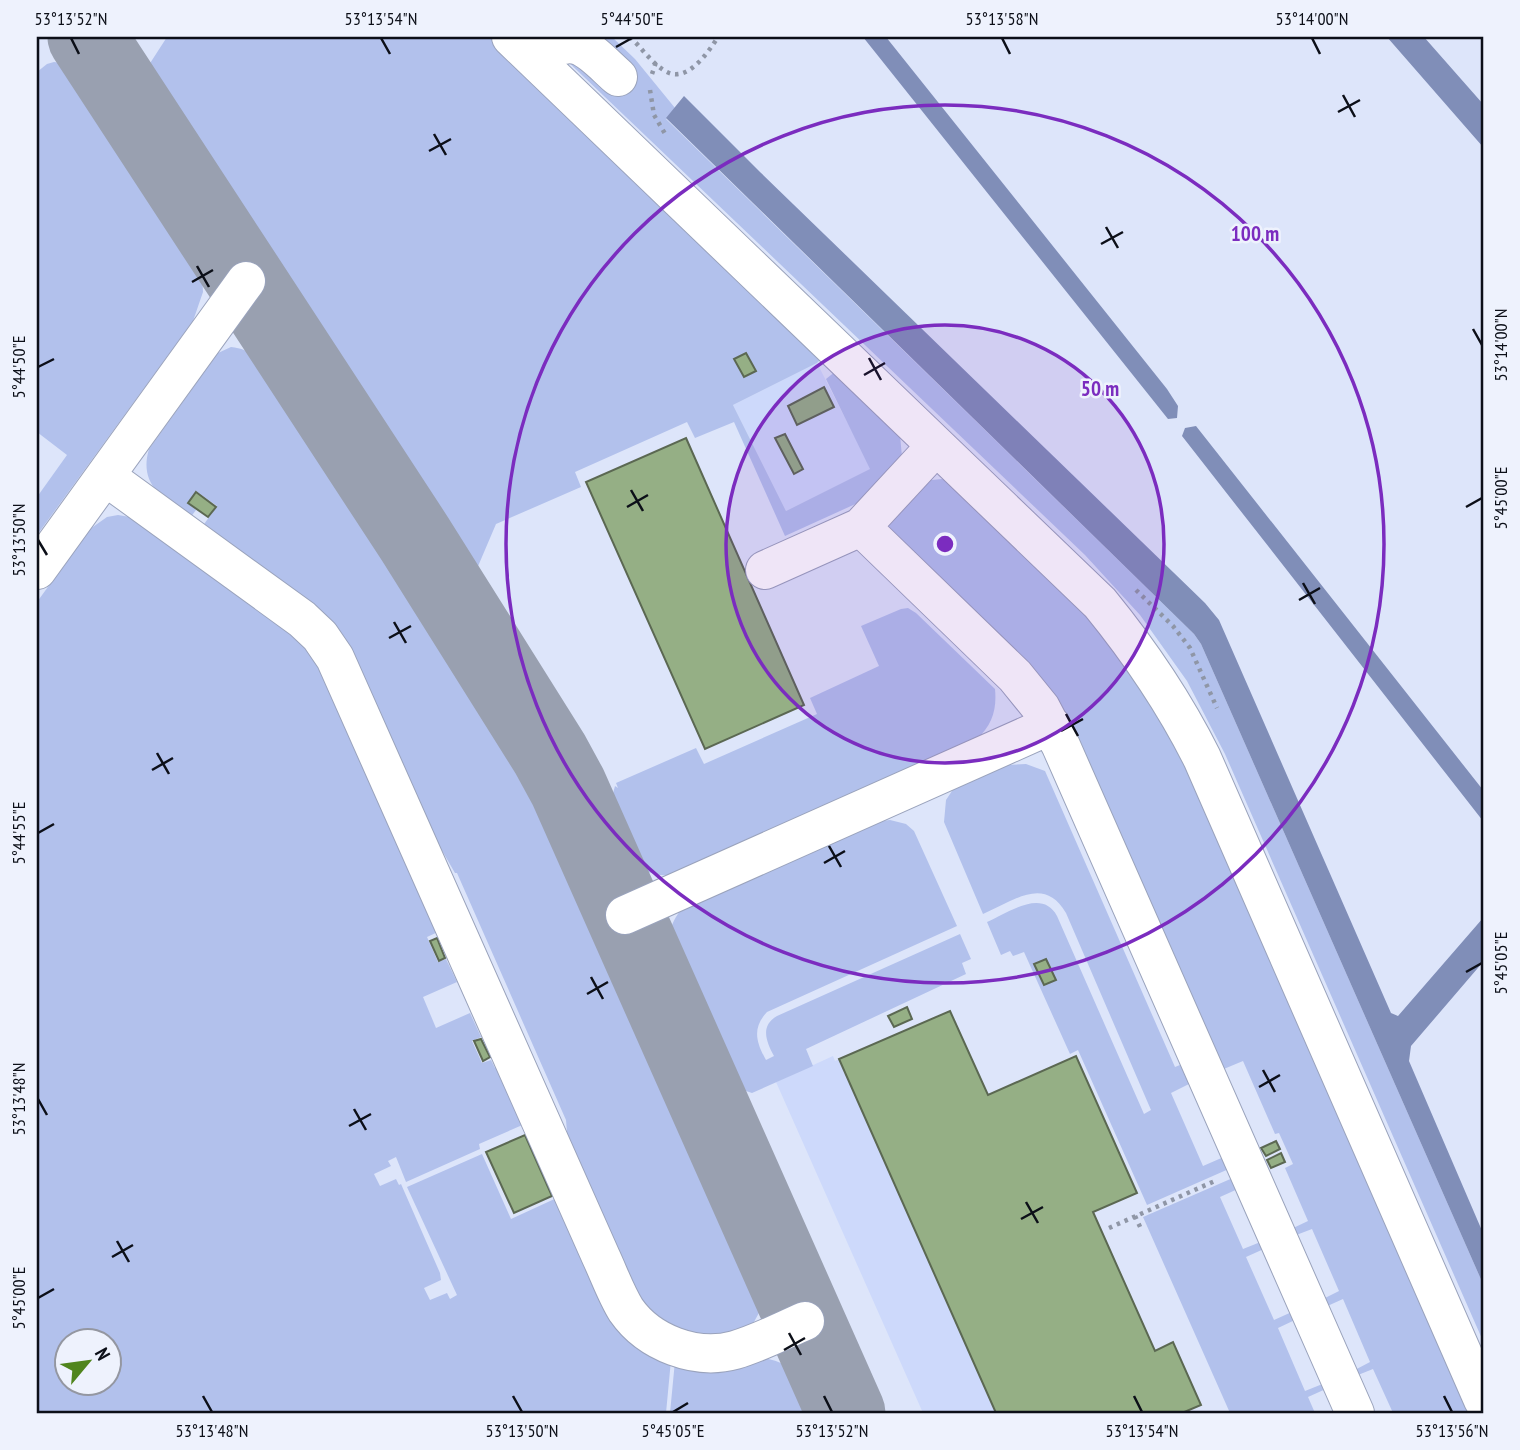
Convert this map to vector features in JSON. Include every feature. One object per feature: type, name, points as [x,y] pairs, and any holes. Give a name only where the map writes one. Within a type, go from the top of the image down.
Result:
[{"type":"street","points":[[524,49],[549,50],[570,43],[579,44],[618,77]]},
{"type":"street","points":[[524,49],[1100,603],[1129,638],[1180,714],[1207,771],[1483,1400]]},
{"type":"street","points":[[37,570],[246,281]]},
{"type":"street","points":[[765,570],[861,527],[936,446]]},
{"type":"street","points":[[105,476],[302,619],[320,636],[335,658],[601,1257],[625,1308],[640,1328],[663,1342],[688,1351],[710,1354],[733,1351],[805,1321]]},
{"type":"street","points":[[861,527],[1015,676],[1041,708],[1355,1413]]},
{"type":"street","points":[[625,915],[1051,726]]},
{"type":"path","points":[[630,37],[666,71],[675,74],[694,66],[706,55],[718,37]]},
{"type":"path","points":[[1108,1227],[1247,1167]]},
{"type":"path","points":[[1135,1216],[1142,1231]]},
{"type":"shaded area","points":[[167,37],[489,37],[823,357],[817,363],[733,405],[786,511],[870,469],[826,379],[836,371],[900,435],[902,457],[862,501],[785,536],[734,422],[695,438],[687,422],[575,472],[581,487],[496,524],[473,578],[146,76],[145,71]]},
{"type":"shaded area","points":[[590,37],[612,37],[635,59],[675,108],[666,119],[1194,634],[1201,644],[1483,1284],[1483,1341],[1225,754],[1187,681],[1140,615],[1085,555],[562,56]]},
{"type":"shaded area","points":[[863,37],[886,37],[1167,389],[1178,406],[1177,418],[1168,419]]},
{"type":"shaded area","points":[[1387,37],[1424,37],[1483,104],[1483,147]]},
{"type":"shaded area","points":[[54,62],[67,64],[80,74],[190,244],[202,276],[203,292],[193,321],[37,535],[37,497],[67,455],[37,432],[37,72]]},
{"type":"shaded area","points":[[684,96],[1205,603],[1219,620],[1391,1013],[1398,1016],[1483,918],[1483,962],[1411,1046],[1409,1061],[1483,1233],[1483,1284],[1201,644],[1194,634],[666,118]]},
{"type":"shaded area","points":[[231,347],[252,354],[279,378],[513,743],[547,802],[758,1281],[761,1309],[746,1331],[704,1340],[647,1317],[568,1144],[566,1120],[457,873],[421,814],[358,672],[202,527],[217,506],[196,491],[187,503],[196,510],[190,518],[163,498],[151,482],[147,473],[149,449],[218,353]]},
{"type":"shaded area","points":[[817,363],[871,469],[786,511],[733,405]]},
{"type":"shaded area","points":[[1196,426],[1483,790],[1483,821],[1182,436],[1185,428]]},
{"type":"shaded area","points":[[942,479],[951,482],[1072,594],[1161,712],[1473,1413],[1393,1413],[1373,1369],[1353,1377],[1351,1372],[1370,1362],[1343,1299],[1323,1308],[1319,1301],[1339,1291],[1312,1229],[1291,1237],[1289,1230],[1308,1221],[1285,1168],[1293,1164],[1279,1133],[1275,1134],[1243,1061],[1219,1071],[1071,730],[890,531],[889,525],[922,481]]},
{"type":"shaded area","points":[[107,517],[130,517],[287,627],[316,658],[440,931],[427,937],[438,962],[446,959],[457,982],[423,997],[436,1028],[470,1013],[481,1037],[472,1041],[482,1063],[491,1060],[495,1068],[501,1066],[527,1123],[479,1144],[480,1149],[406,1182],[396,1157],[388,1161],[391,1166],[374,1174],[380,1186],[396,1179],[399,1185],[401,1184],[440,1273],[441,1280],[424,1288],[430,1300],[447,1293],[450,1299],[457,1295],[407,1187],[482,1154],[511,1219],[561,1196],[671,1360],[666,1413],[37,1413],[37,602],[90,529]]},
{"type":"shaded area","points":[[908,608],[995,689],[992,717],[977,739],[674,875],[647,871],[626,853],[608,812],[615,786],[618,788],[616,783],[696,748],[704,764],[817,714],[810,698],[879,666],[861,626]]},
{"type":"shaded area","points":[[1026,764],[1045,771],[1175,1067],[1185,1063],[1193,1082],[1171,1093],[1203,1166],[1226,1156],[1231,1168],[1147,1205],[1078,1050],[1070,1054],[1024,952],[1013,956],[1010,951],[1001,955],[987,922],[1024,905],[1043,904],[1051,908],[1057,916],[1144,1114],[1151,1110],[1066,913],[1048,895],[1038,893],[1017,898],[983,914],[944,822],[946,800],[960,785],[1006,765]]},
{"type":"shaded area","points":[[881,821],[906,824],[914,831],[957,926],[767,1012],[757,1029],[758,1041],[766,1060],[774,1056],[766,1029],[777,1016],[960,934],[971,959],[962,963],[966,974],[806,1049],[813,1066],[752,1093],[731,1086],[673,954],[670,931],[676,916],[680,911]]},
{"type":"shaded area","points":[[833,1056],[835,1061],[839,1059],[996,1413],[923,1413],[776,1082]]},
{"type":"shaded area","points":[[1235,1177],[1240,1188],[1220,1197],[1243,1249],[1263,1241],[1266,1248],[1246,1257],[1274,1320],[1294,1311],[1297,1319],[1278,1328],[1305,1391],[1325,1383],[1328,1388],[1308,1397],[1315,1413],[1230,1413],[1143,1217]]},
{"type":"shaded area","points":[[763,1358],[785,1365],[799,1376],[817,1413],[670,1413],[675,1361]]},
{"type":"building","points":[[746,353],[756,371],[744,377],[734,359]]},
{"type":"building","points":[[824,387],[834,407],[797,425],[788,406]]},
{"type":"building","points":[[785,434],[803,469],[794,474],[775,438]]},
{"type":"building","points":[[686,438],[804,705],[705,749],[586,482]]},
{"type":"building","points":[[196,492],[216,507],[208,517],[188,503]]},
{"type":"building","points":[[437,938],[445,958],[439,961],[430,941]]},
{"type":"building","points":[[1046,959],[1056,980],[1044,985],[1034,964]]},
{"type":"building","points":[[907,1007],[912,1019],[894,1027],[888,1016]]},
{"type":"building","points":[[950,1011],[988,1095],[1076,1056],[1137,1193],[1093,1212],[1155,1351],[1173,1342],[1201,1405],[1182,1413],[996,1413],[839,1059]]},
{"type":"building","points":[[481,1039],[490,1057],[483,1061],[474,1041]]},
{"type":"building","points":[[525,1135],[552,1196],[514,1213],[486,1152]]},
{"type":"building","points":[[1276,1141],[1280,1149],[1266,1156],[1261,1148]]},
{"type":"building","points":[[1281,1153],[1285,1162],[1271,1168],[1267,1160]]},
{"type":"taxiway","points":[[87,37],[415,539],[550,754],[568,787],[846,1413]]}]
